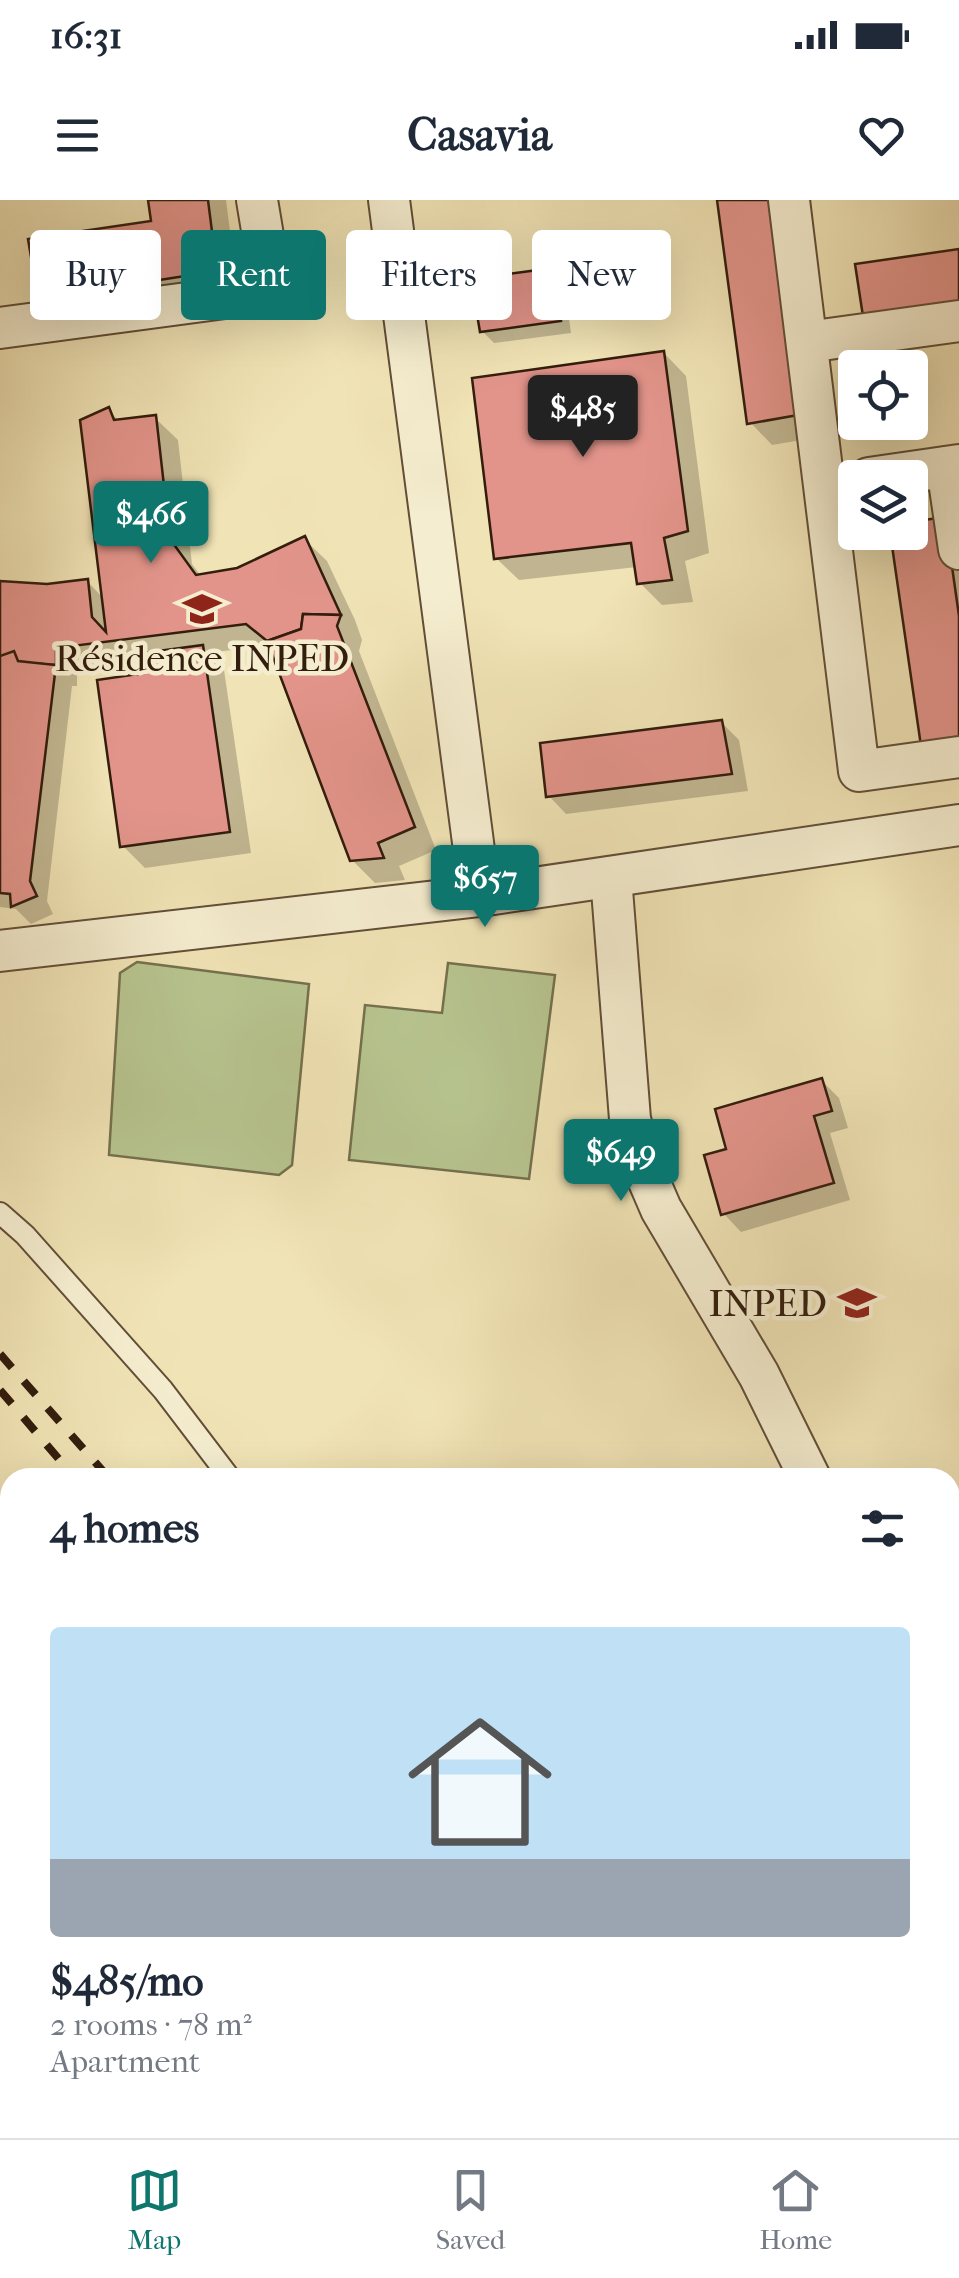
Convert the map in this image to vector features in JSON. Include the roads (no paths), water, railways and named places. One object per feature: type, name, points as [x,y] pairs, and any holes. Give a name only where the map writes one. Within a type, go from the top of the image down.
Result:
[{"type":"street","points":[[0,328],[255,294],[264,288],[269,272],[258,200]]},
{"type":"street","points":[[389,200],[480,896]]},
{"type":"street","points":[[789,200],[807,342],[838,474]]},
{"type":"street","points":[[807,342],[959,321]]},
{"type":"street","points":[[928,470],[953,466],[959,549]]},
{"type":"street","points":[[844,550],[859,772],[959,757]]},
{"type":"street","points":[[0,952],[480,896],[959,826]]},
{"type":"street","points":[[611,877],[630,1119],[642,1164],[661,1209],[759,1375],[805,1468]]},
{"type":"lane","points":[[0,1213],[163,1390],[222,1468]]},
{"type":"railway","points":[[0,1354],[100,1468]]},
{"type":"railway","points":[[0,1390],[66,1468]]},
{"type":"place","name":"Résidence INPED","points":[[202,609]]},
{"type":"place","name":"INPED","points":[[857,1303]]}]
